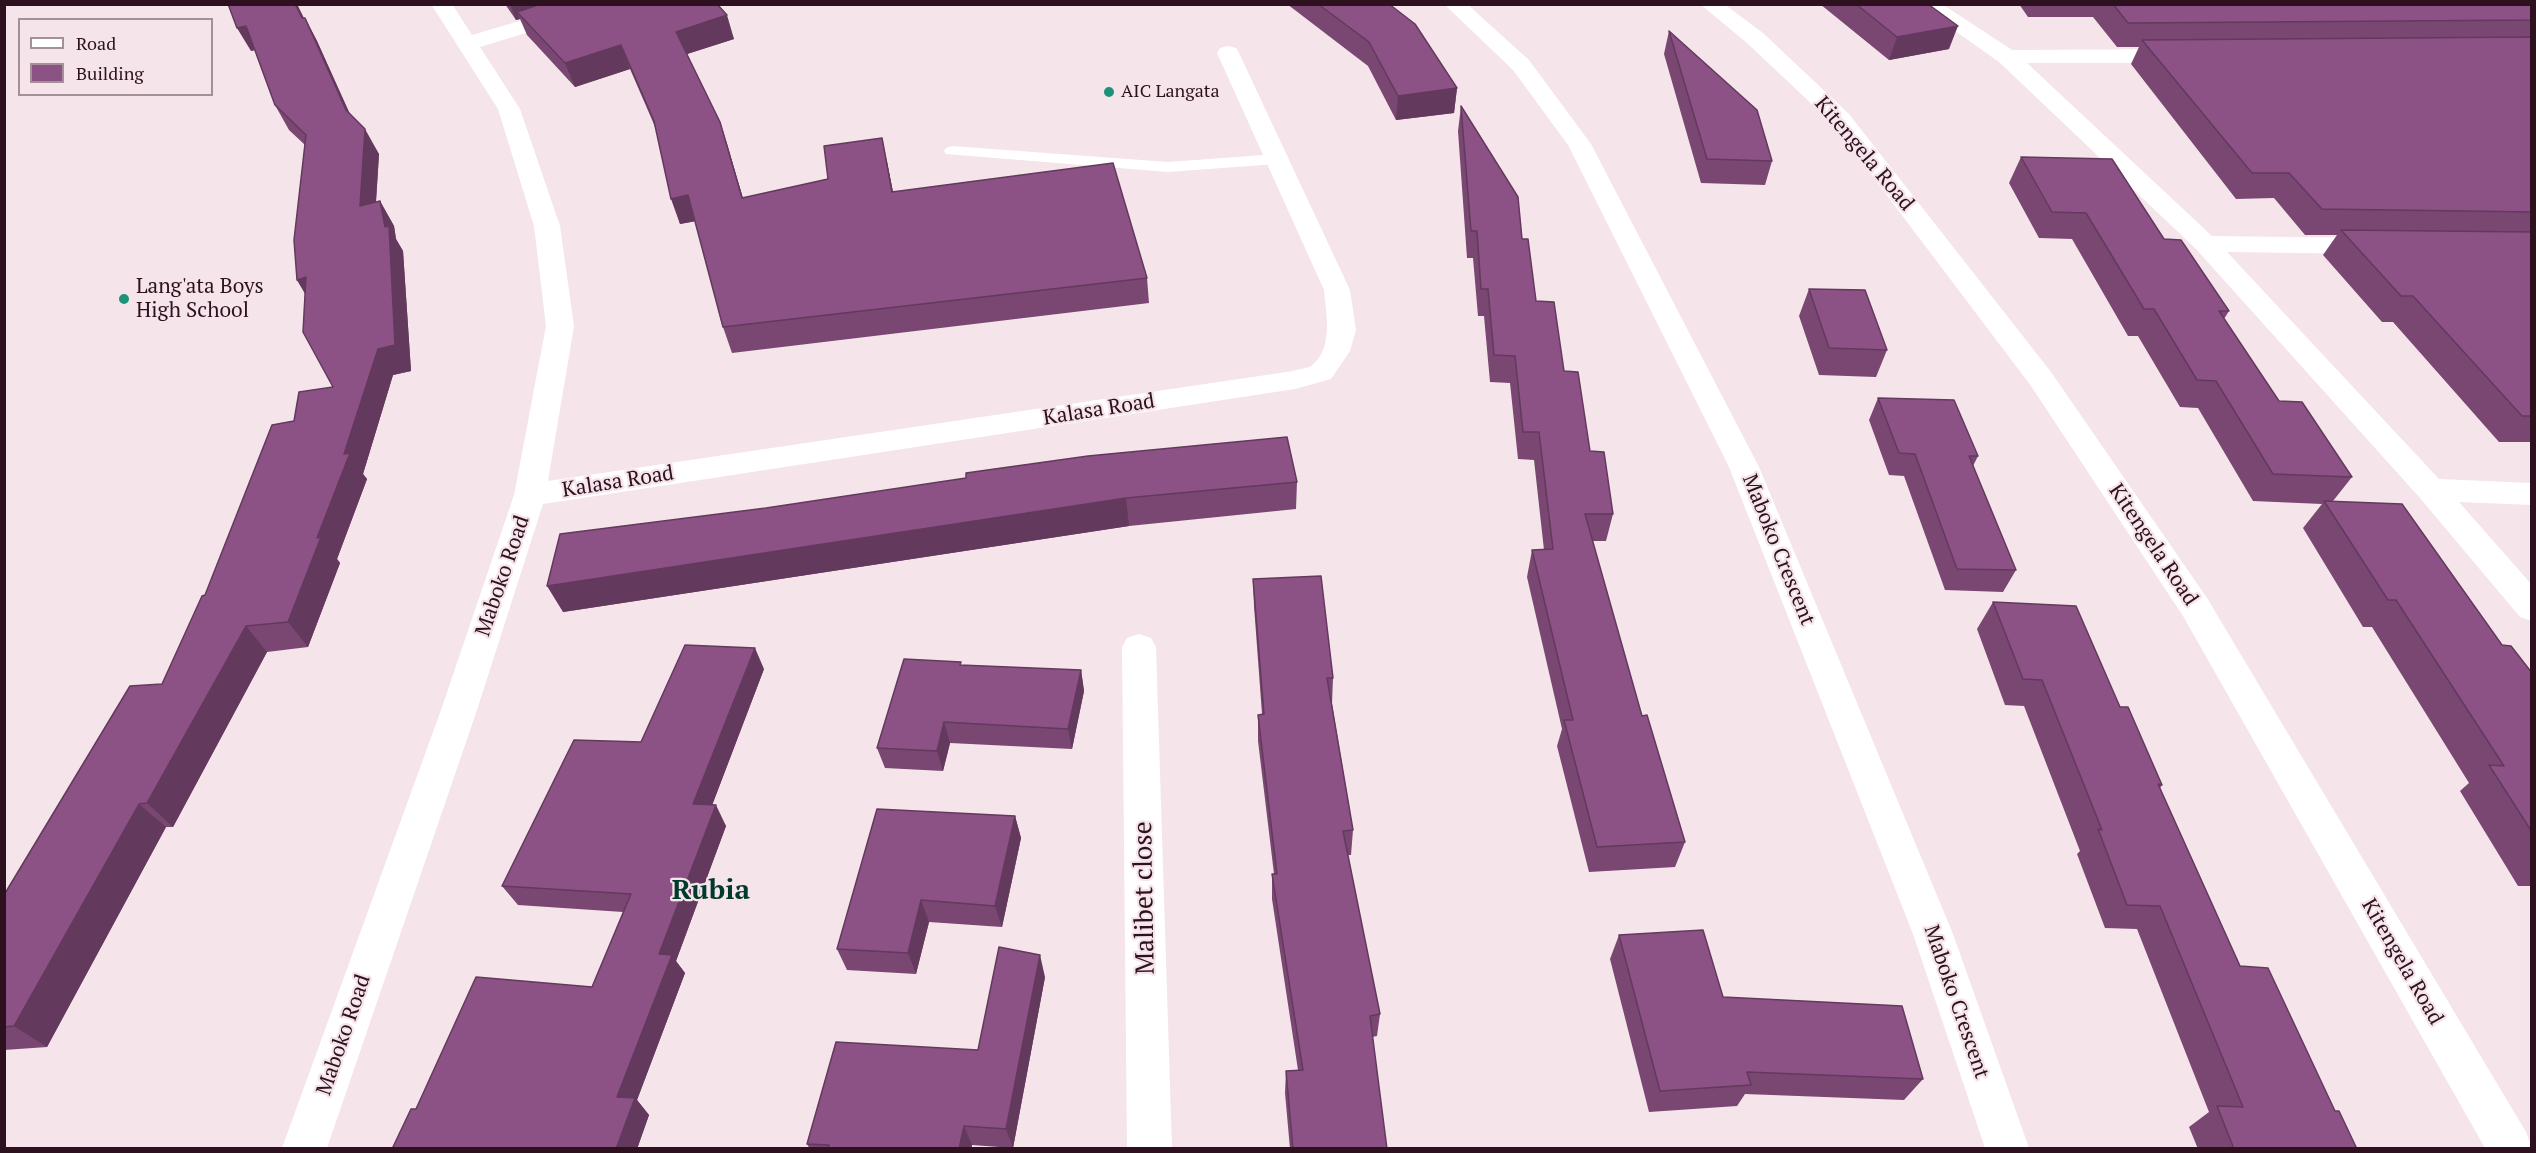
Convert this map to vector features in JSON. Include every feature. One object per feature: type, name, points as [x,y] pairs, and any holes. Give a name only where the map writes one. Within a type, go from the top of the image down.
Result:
[{"type":"street","name":"Maboko Road","points":[[304,1149],[455,721],[531,495],[560,326],[548,226],[509,109],[441,4]]},
{"type":"street","points":[[466,44],[601,4]]},
{"type":"street","name":"Maboko Crescent","points":[[1454,4],[1521,65],[1579,144],[1744,467],[1933,934],[2007,1149]]},
{"type":"street","name":"Kitengela Road","points":[[1710,4],[1755,38],[1841,120],[2041,379],[2195,607],[2511,1149]]},
{"type":"street","points":[[1927,4],[2007,57],[2205,244],[2431,490],[2532,608]]},
{"type":"street","name":"Kalasa Road","points":[[531,495],[1295,380],[1321,372],[1336,351],[1342,330],[1337,290],[1228,53]]},
{"type":"street","points":[[2007,57],[2198,56]]},
{"type":"street","points":[[2205,244],[2403,246]]},
{"type":"street","points":[[2431,490],[2532,494]]},
{"type":"street","name":"Malibet close","points":[[1139,647],[1150,1149]]},
{"type":"lane","points":[[952,151],[1168,167],[1277,159]]},
{"type":"building","points":[[228,4],[295,4],[302,18],[305,18],[346,110],[365,129],[360,206],[380,201],[385,227],[389,226],[395,345],[378,349],[344,454],[350,453],[288,622],[246,626],[147,803],[139,804],[14,1026],[4,1027],[4,895],[130,686],[162,684],[202,596],[205,595],[272,425],[294,421],[299,392],[333,387],[303,332],[306,277],[297,280],[294,240],[306,135],[275,105],[246,26],[237,28]]},
{"type":"building","points":[[541,4],[717,4],[727,15],[676,32],[720,122],[742,198],[828,179],[824,146],[882,138],[892,192],[1113,163],[1147,278],[723,327],[688,195],[671,199],[654,121],[621,45],[565,63],[517,12]]},
{"type":"building","points":[[1318,4],[1389,4],[1415,24],[1457,88],[1398,96],[1369,42]]},
{"type":"building","points":[[1856,4],[1928,4],[1958,26],[1897,37]]},
{"type":"building","points":[[2113,4],[2532,4],[2532,20],[2128,23]]},
{"type":"building","points":[[1669,31],[1757,110],[1772,161],[1707,159]]},
{"type":"building","points":[[2532,37],[2532,212],[2322,209],[2289,173],[2252,173],[2142,40]]},
{"type":"building","points":[[1461,106],[1518,197],[1522,239],[1528,239],[1536,301],[1554,302],[1564,371],[1578,372],[1590,451],[1604,452],[1613,514],[1585,514],[1642,716],[1647,715],[1685,842],[1597,847],[1564,720],[1573,720],[1532,550],[1553,549],[1539,432],[1523,432],[1515,356],[1494,355],[1488,289],[1481,289],[1477,231],[1471,231]]},
{"type":"building","points":[[2021,157],[2112,159],[2164,239],[2181,240],[2229,311],[2219,311],[2279,401],[2302,402],[2352,477],[2273,474],[2216,381],[2197,380],[2154,309],[2144,309],[2086,213],[2052,212]]},
{"type":"building","points":[[2341,230],[2532,232],[2532,416],[2522,416],[2413,296],[2401,296]]},
{"type":"building","points":[[1809,289],[1865,290],[1887,350],[1829,348]]},
{"type":"building","points":[[1878,398],[1954,400],[1978,456],[1969,456],[2016,570],[1957,569],[1915,454],[1899,453]]},
{"type":"building","points":[[1287,437],[1297,482],[1126,498],[547,586],[560,534],[766,508],[966,478],[966,473],[1088,456]]},
{"type":"building","points":[[2324,501],[2402,504],[2502,645],[2511,646],[2532,673],[2532,832],[2489,765],[2504,766],[2396,600],[2388,600]]},
{"type":"building","points":[[1321,576],[1333,678],[1327,678],[1353,830],[1343,831],[1380,1014],[1370,1016],[1387,1149],[1293,1149],[1286,1071],[1303,1070],[1272,874],[1277,874],[1258,715],[1264,714],[1253,579]]},
{"type":"building","points":[[1993,602],[2076,606],[2120,707],[2128,707],[2162,785],[2158,784],[2240,966],[2268,968],[2335,1111],[2339,1111],[2357,1149],[2234,1149],[2217,1106],[2243,1107],[2160,906],[2127,905],[2098,829],[2102,830],[2042,680],[2023,679]]},
{"type":"building","points":[[685,645],[755,648],[693,804],[716,805],[659,954],[672,955],[617,1097],[635,1098],[616,1149],[392,1149],[411,1109],[416,1109],[476,977],[592,987],[631,894],[502,886],[574,740],[641,742]]},
{"type":"building","points":[[904,659],[961,662],[960,665],[1081,670],[1068,729],[944,722],[937,751],[877,748]]},
{"type":"building","points":[[877,809],[1015,816],[995,906],[921,900],[908,953],[837,949]]},
{"type":"building","points":[[1703,930],[1723,997],[1902,1006],[1923,1079],[1747,1072],[1751,1085],[1660,1091],[1619,935]]},
{"type":"building","points":[[999,947],[1040,955],[1006,1129],[964,1126],[959,1149],[828,1149],[829,1145],[807,1144],[836,1042],[978,1050]]},
{"type":"place","name":"AIC Langata","points":[[1109,92]]},
{"type":"place","name":"Lang'ata Boys High School","points":[[124,299]]},
{"type":"district","name":"Rubia","points":[[711,891]]}]
